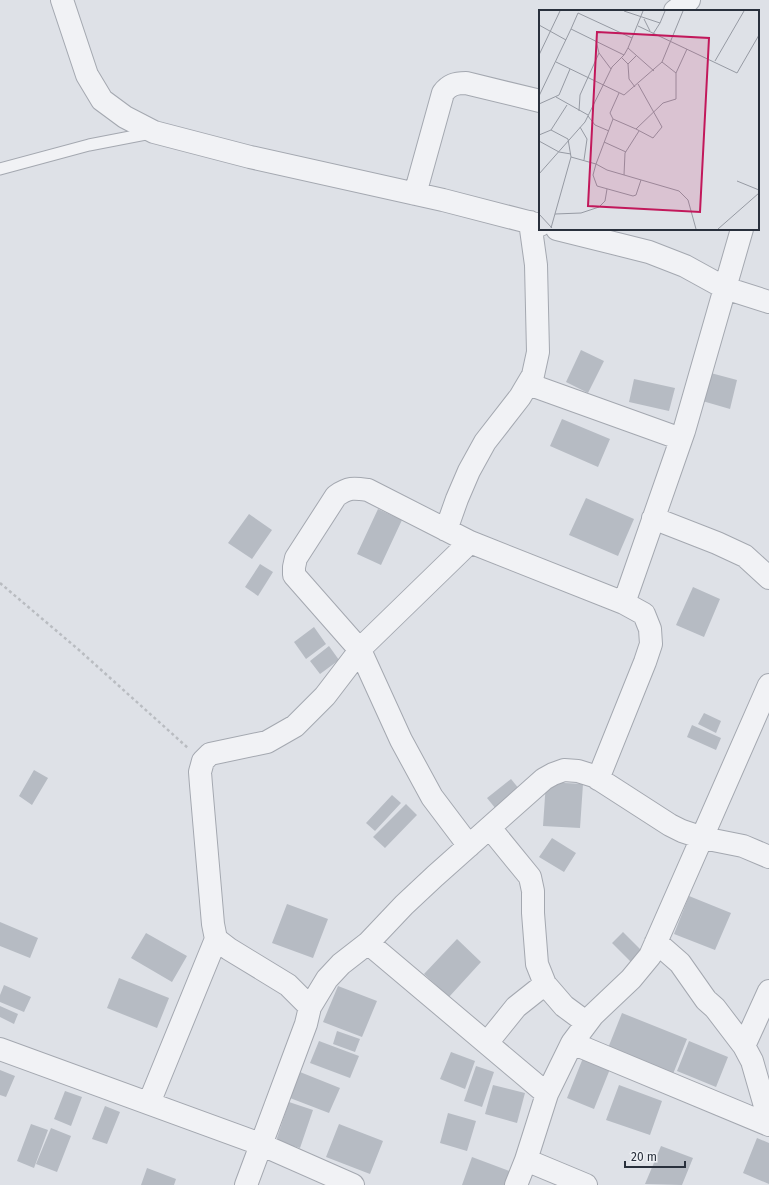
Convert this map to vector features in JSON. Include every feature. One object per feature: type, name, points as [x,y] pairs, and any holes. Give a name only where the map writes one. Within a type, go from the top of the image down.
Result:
[{"type":"street","points":[[62,0],[87,75],[102,100],[126,117],[154,132],[250,157],[535,223],[538,352],[533,375],[520,397],[485,442],[469,471],[446,530]]},
{"type":"street","points":[[676,10],[689,0]]},
{"type":"street","points":[[415,194],[443,94],[448,86],[466,83],[539,101]]},
{"type":"street","points":[[561,230],[649,252],[685,266],[725,288],[769,302]]},
{"type":"street","points":[[624,603],[681,439],[742,230]]},
{"type":"street","points":[[528,384],[681,439]]},
{"type":"street","points":[[469,846],[453,827],[432,797],[401,740],[360,650],[294,574],[296,558],[336,496],[345,489],[355,488],[368,490],[470,542],[624,603],[644,614],[650,629],[651,644],[646,662],[598,779]]},
{"type":"street","points":[[653,518],[717,543],[745,556],[769,578]]},
{"type":"street","points":[[149,1103],[216,939],[213,924],[200,772],[203,761],[210,754],[267,742],[295,726],[325,696],[360,650],[470,542]]},
{"type":"street","points":[[516,1185],[526,1160],[547,1094],[572,1042],[593,1015],[631,979],[650,956],[769,685]]},
{"type":"street","points":[[246,1185],[306,1024],[310,1007],[327,979],[341,964],[368,943],[404,905],[544,779],[564,770],[578,771],[598,779],[670,825],[682,831],[703,838],[742,846],[769,857]]},
{"type":"street","points":[[490,828],[530,877],[533,891],[533,913],[537,964],[545,984],[564,1006],[587,1023]]},
{"type":"street","points":[[216,939],[229,949],[288,984],[310,1007]]},
{"type":"street","points":[[656,942],[680,963],[706,1000],[744,1046],[752,1061],[769,1120]]},
{"type":"street","points":[[368,943],[547,1094]]},
{"type":"street","points":[[487,1043],[516,1007],[545,984]]},
{"type":"street","points":[[744,1046],[769,991]]},
{"type":"street","points":[[572,1042],[769,1125]]},
{"type":"street","points":[[0,1049],[260,1144],[353,1185]]},
{"type":"street","points":[[526,1160],[586,1185]]},
{"type":"lane","points":[[0,169],[88,145],[154,132]]},
{"type":"path","points":[[0,583],[79,650],[203,761]]},
{"type":"building","points":[[581,350],[604,361],[588,393],[566,382]]},
{"type":"building","points":[[707,372],[737,380],[730,409],[699,400]]},
{"type":"building","points":[[634,379],[675,388],[669,411],[629,402]]},
{"type":"building","points":[[562,419],[610,439],[598,467],[550,446]]},
{"type":"building","points":[[586,498],[634,519],[618,556],[569,535]]},
{"type":"building","points":[[378,509],[402,520],[381,565],[357,554]]},
{"type":"building","points":[[249,514],[272,530],[252,559],[228,543]]},
{"type":"building","points":[[260,564],[273,572],[258,596],[245,587]]},
{"type":"building","points":[[693,587],[720,599],[704,637],[676,625]]},
{"type":"building","points":[[314,627],[326,644],[306,659],[294,642]]},
{"type":"building","points":[[329,646],[339,660],[320,674],[310,661]]},
{"type":"building","points":[[704,713],[721,721],[716,733],[698,724]]},
{"type":"building","points":[[692,725],[721,738],[716,750],[687,737]]},
{"type":"building","points":[[34,770],[48,778],[32,805],[19,796]]},
{"type":"building","points":[[511,779],[524,795],[500,814],[487,798]]},
{"type":"building","points":[[546,782],[583,784],[580,828],[543,826]]},
{"type":"building","points":[[392,795],[401,803],[375,831],[366,823]]},
{"type":"building","points":[[406,804],[417,815],[385,848],[373,837]]},
{"type":"building","points":[[552,838],[576,853],[564,872],[539,857]]},
{"type":"building","points":[[689,896],[731,913],[715,950],[674,934]]},
{"type":"building","points":[[287,904],[328,919],[313,958],[272,943]]},
{"type":"building","points":[[0,922],[38,938],[30,958],[0,946]]},
{"type":"building","points":[[623,932],[642,951],[631,962],[612,943]]},
{"type":"building","points":[[146,933],[187,956],[172,982],[131,958]]},
{"type":"building","points":[[457,939],[481,962],[449,997],[424,974]]},
{"type":"building","points":[[119,978],[169,998],[157,1028],[107,1008]]},
{"type":"building","points":[[4,985],[31,997],[24,1012],[0,1002],[0,995]]},
{"type":"building","points":[[338,986],[377,1001],[362,1037],[323,1022]]},
{"type":"building","points":[[0,1006],[18,1014],[14,1024],[0,1017]]},
{"type":"building","points":[[622,1013],[687,1039],[673,1074],[608,1048]]},
{"type":"building","points":[[337,1031],[360,1039],[355,1052],[333,1044]]},
{"type":"building","points":[[319,1041],[359,1056],[350,1078],[310,1063]]},
{"type":"building","points":[[689,1041],[728,1057],[716,1087],[677,1071]]},
{"type":"building","points":[[451,1052],[475,1061],[465,1089],[440,1079]]},
{"type":"building","points":[[583,1058],[610,1069],[594,1109],[567,1098]]},
{"type":"building","points":[[476,1066],[494,1072],[482,1107],[464,1101]]},
{"type":"building","points":[[0,1070],[15,1076],[6,1097],[0,1095]]},
{"type":"building","points":[[300,1072],[340,1088],[329,1113],[290,1098]]},
{"type":"building","points":[[493,1085],[525,1093],[517,1123],[485,1114]]},
{"type":"building","points":[[619,1085],[662,1101],[650,1135],[606,1120]]},
{"type":"building","points":[[65,1091],[82,1097],[71,1126],[54,1119]]},
{"type":"building","points":[[289,1102],[313,1110],[300,1148],[276,1141]]},
{"type":"building","points":[[105,1106],[120,1112],[107,1144],[92,1139]]},
{"type":"building","points":[[448,1113],[476,1121],[467,1151],[440,1143]]},
{"type":"building","points":[[31,1124],[48,1130],[34,1168],[17,1161]]},
{"type":"building","points":[[339,1124],[383,1141],[370,1174],[326,1157]]},
{"type":"building","points":[[51,1128],[71,1136],[57,1172],[36,1164]]},
{"type":"building","points":[[757,1138],[769,1143],[769,1184],[743,1173]]},
{"type":"building","points":[[661,1146],[693,1158],[682,1185],[645,1184]]},
{"type":"building","points":[[472,1157],[512,1172],[507,1185],[462,1185]]},
{"type":"building","points":[[147,1168],[176,1179],[174,1185],[141,1185]]}]
